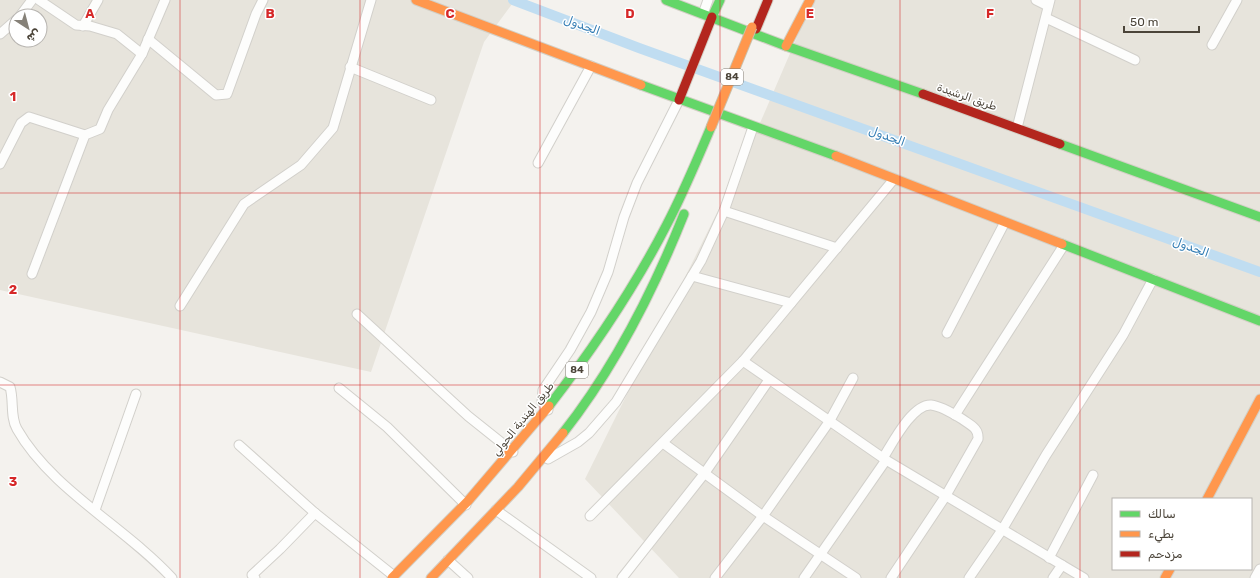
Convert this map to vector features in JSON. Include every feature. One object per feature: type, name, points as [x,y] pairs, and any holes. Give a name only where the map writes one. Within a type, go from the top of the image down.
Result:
[{"type":"main road","points":[[416,0],[679,100],[894,179],[1260,321]]},
{"type":"main road","name":"طريق الرشيدة","points":[[666,0],[786,46],[1017,128],[1260,217]]},
{"type":"main road","points":[[679,100],[701,45],[709,16],[720,0]]},
{"type":"main road","name":"84","points":[[754,28],[763,0]]},
{"type":"main road","name":"84","points":[[431,578],[536,467],[591,394],[632,329],[665,261],[713,128],[754,28],[768,0]]},
{"type":"main road","points":[[786,46],[810,0]]},
{"type":"main road","name":"طريق الهندية الحولي","points":[[393,577],[466,505],[513,452],[548,410],[596,343],[659,240],[687,185],[713,128]]},
{"type":"main road","points":[[1208,498],[1260,399]]},
{"type":"street","points":[[39,0],[76,26],[90,26],[116,34],[142,54]]},
{"type":"street","points":[[83,26],[98,0]]},
{"type":"street","points":[[0,164],[21,123],[29,117],[85,135],[100,129],[108,110],[142,54],[165,0]]},
{"type":"street","points":[[148,39],[216,95],[227,94],[256,14],[263,0]]},
{"type":"street","points":[[180,306],[244,204],[302,165],[333,128],[371,0]]},
{"type":"street","points":[[708,0],[709,16]]},
{"type":"street","points":[[1017,128],[1049,3],[1036,0]]},
{"type":"street","points":[[1212,45],[1237,0]]},
{"type":"street","points":[[1046,18],[1135,60]]},
{"type":"street","points":[[0,34],[8,27]]},
{"type":"street","points":[[538,163],[591,66]]},
{"type":"street","points":[[350,67],[431,100]]},
{"type":"street","points":[[548,410],[542,402],[543,390],[570,350],[591,312],[608,272],[622,223],[637,183],[679,100]]},
{"type":"street","points":[[536,467],[578,442],[608,413],[701,261],[724,211],[753,127]]},
{"type":"street","points":[[32,274],[85,135]]},
{"type":"street","points":[[590,516],[743,361],[894,179]]},
{"type":"street","points":[[724,211],[837,248]]},
{"type":"street","points":[[947,333],[1005,222]]},
{"type":"street","points":[[954,415],[1064,245]]},
{"type":"street","points":[[692,276],[791,303]]},
{"type":"street","points":[[969,578],[1002,530],[1046,456],[1123,335],[1153,279]]},
{"type":"street","points":[[356,314],[468,416],[513,452]]},
{"type":"street","points":[[743,361],[884,459],[944,497],[1084,578]]},
{"type":"street","points":[[715,578],[763,516],[829,422],[853,378]]},
{"type":"street","points":[[622,578],[704,474],[769,380]]},
{"type":"street","points":[[0,382],[10,387],[16,428],[31,450],[57,479],[95,510],[172,578]]},
{"type":"street","points":[[339,388],[387,427],[466,505]]},
{"type":"street","points":[[95,510],[136,394]]},
{"type":"street","points":[[804,578],[884,459],[912,414],[921,408],[931,405],[954,415],[975,428],[978,439],[944,497],[891,578]]},
{"type":"street","points":[[663,443],[763,516],[856,578]]},
{"type":"street","points":[[239,445],[315,513],[393,577]]},
{"type":"street","points":[[1049,558],[1093,475]]},
{"type":"street","points":[[496,510],[591,578]]},
{"type":"street","points":[[256,578],[252,575],[315,513]]},
{"type":"street","points":[[448,560],[468,578]]},
{"type":"street","points":[[1053,578],[1062,566]]},
{"type":"street","points":[[1255,578],[1260,569]]},
{"type":"shaded area","points":[[0,0],[515,0],[484,42],[371,372],[0,290]]},
{"type":"shaded area","points":[[813,0],[1260,0],[1260,578],[679,578],[585,479],[751,144]]},
{"type":"waterway","name":"الجدول","points":[[513,0],[639,48],[1260,272]]},
{"type":"traffic: fast","points":[[666,0],[786,46],[923,94]]},
{"type":"traffic: fast","points":[[712,17],[720,0]]},
{"type":"traffic: fast","points":[[641,85],[836,156]]},
{"type":"traffic: fast","points":[[549,406],[597,341],[640,273],[678,202],[711,127]]},
{"type":"traffic: fast","points":[[1060,144],[1260,217]]},
{"type":"traffic: fast","points":[[563,433],[599,382],[631,328],[646,300],[684,214]]},
{"type":"traffic: fast","points":[[1062,244],[1260,321]]},
{"type":"traffic: slow","points":[[416,0],[641,85]]},
{"type":"traffic: slow","points":[[786,46],[810,0]]},
{"type":"traffic: slow","points":[[711,127],[752,27]]},
{"type":"traffic: slow","points":[[836,156],[1062,244]]},
{"type":"traffic: slow","points":[[1208,498],[1260,399]]},
{"type":"traffic: slow","points":[[392,578],[468,501],[549,406]]},
{"type":"traffic: slow","points":[[431,578],[518,487],[563,433]]},
{"type":"traffic: slow","points":[[1165,578],[1169,570]]},
{"type":"traffic: jam","points":[[756,29],[768,0]]},
{"type":"traffic: jam","points":[[679,100],[712,17]]},
{"type":"traffic: jam","points":[[923,94],[1060,144]]}]
